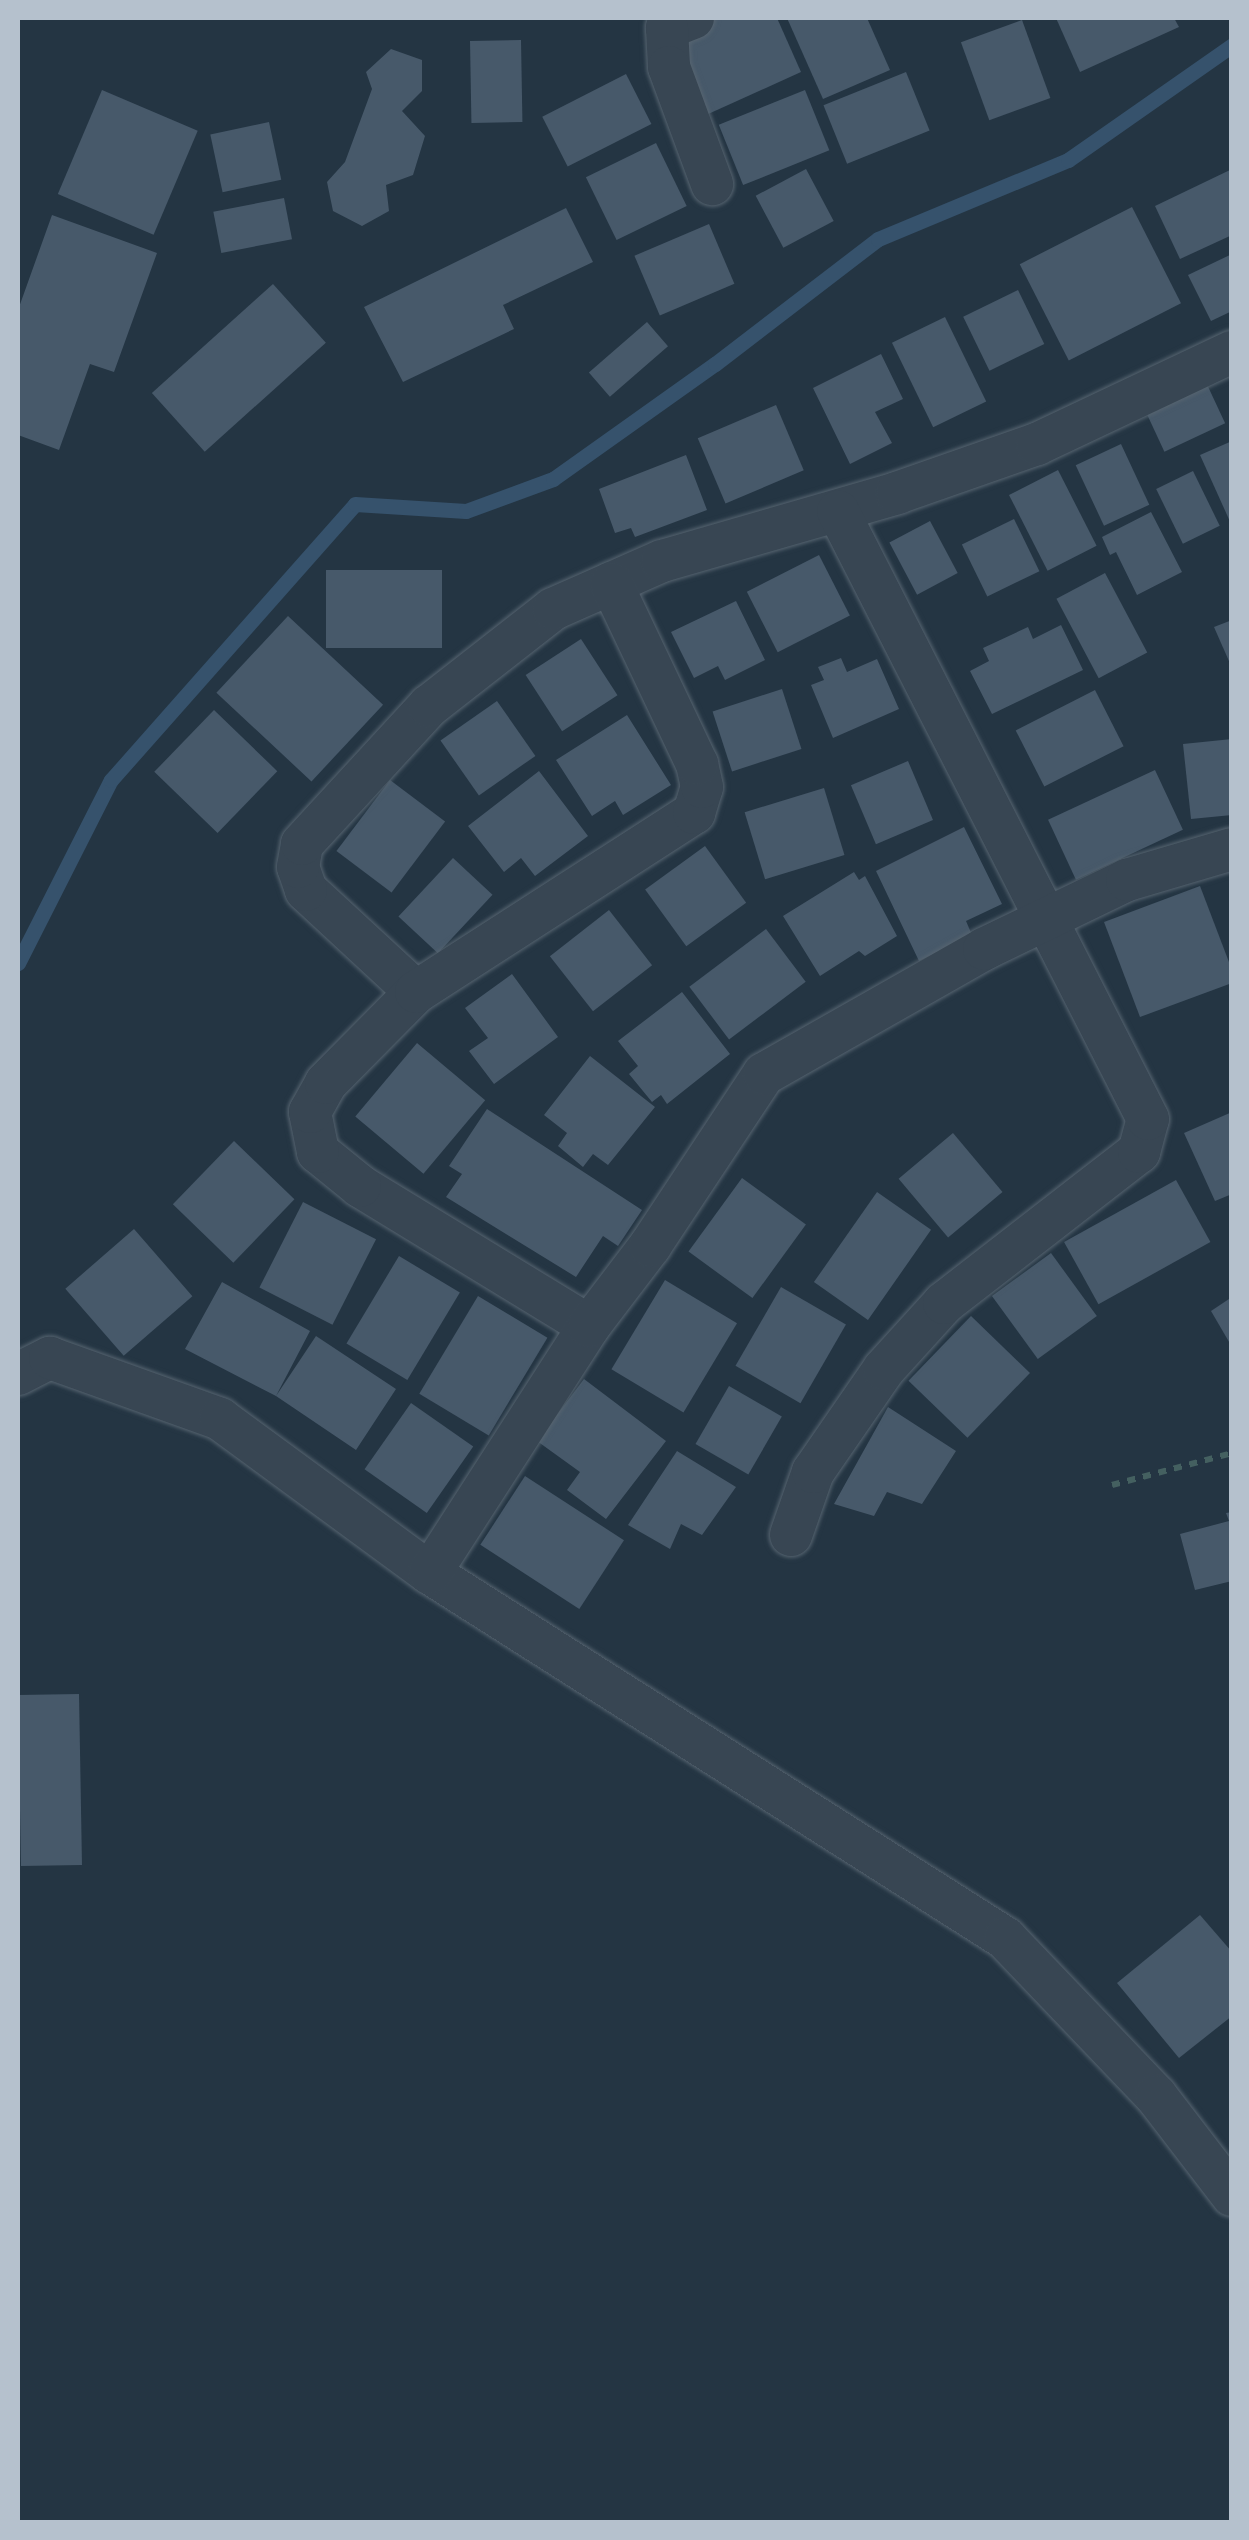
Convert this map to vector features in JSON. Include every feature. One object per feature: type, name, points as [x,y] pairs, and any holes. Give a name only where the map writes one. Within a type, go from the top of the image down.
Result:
[{"type":"street","points":[[693,18],[668,28],[669,66],[712,184]]},
{"type":"street","points":[[416,992],[306,890],[298,867],[302,844],[428,706],[553,608],[662,561],[838,510],[1037,444],[1232,352]]},
{"type":"street","points":[[790,1535],[814,1472],[884,1369],[944,1304],[1139,1152],[1147,1136],[1148,1119],[838,510]]},
{"type":"street","points":[[589,1326],[360,1186],[318,1152],[310,1112],[326,1083],[416,992],[694,812],[702,787],[697,764],[611,583]]},
{"type":"street","points":[[430,1573],[589,1326],[650,1246],[764,1074],[967,958],[1127,880],[1232,849]]},
{"type":"street","points":[[18,1374],[50,1358],[220,1419],[430,1573],[1006,1938],[1156,2096],[1232,2195]]},
{"type":"path","points":[[1112,1486],[1232,1453]]},
{"type":"building","points":[[716,18],[777,18],[801,72],[706,115],[671,37]]},
{"type":"building","points":[[787,18],[867,18],[890,70],[823,99]]},
{"type":"building","points":[[1056,18],[1174,18],[1179,27],[1080,72]]},
{"type":"building","points":[[1022,20],[1050,98],[989,120],[961,42]]},
{"type":"building","points":[[521,40],[522,122],[471,123],[470,41]]},
{"type":"building","points":[[391,49],[422,60],[422,91],[402,111],[425,136],[413,175],[386,185],[389,211],[362,226],[333,211],[327,182],[345,162],[372,89],[366,72]]},
{"type":"building","points":[[906,72],[930,130],[847,164],[823,105]]},
{"type":"building","points":[[626,74],[651,124],[568,167],[542,117]]},
{"type":"building","points":[[102,90],[198,131],[154,235],[58,194]]},
{"type":"building","points":[[805,90],[829,150],[743,185],[719,125]]},
{"type":"building","points":[[269,122],[281,180],[223,192],[210,134]]},
{"type":"building","points":[[656,143],[687,206],[617,240],[586,177]]},
{"type":"building","points":[[806,169],[834,221],[783,248],[756,196]]},
{"type":"building","points":[[1230,170],[1232,235],[1180,259],[1155,206]]},
{"type":"building","points":[[284,198],[292,239],[221,253],[213,212]]},
{"type":"building","points":[[1132,207],[1181,303],[1069,360],[1020,264]]},
{"type":"building","points":[[566,208],[593,262],[503,305],[514,329],[403,382],[364,307]]},
{"type":"building","points":[[52,215],[157,253],[114,372],[90,364],[59,450],[18,435],[18,310]]},
{"type":"building","points":[[709,224],[734,284],[660,315],[634,256]]},
{"type":"building","points":[[1232,254],[1232,311],[1211,321],[1188,275]]},
{"type":"building","points":[[273,284],[326,343],[205,452],[152,393]]},
{"type":"building","points":[[1018,290],[1044,344],[989,371],[963,317]]},
{"type":"building","points":[[945,317],[986,401],[933,427],[892,343]]},
{"type":"building","points":[[647,322],[668,346],[610,397],[589,373]]},
{"type":"building","points":[[881,354],[903,399],[875,412],[892,443],[850,464],[813,388]]},
{"type":"building","points":[[1204,378],[1225,423],[1164,452],[1143,406]]},
{"type":"building","points":[[776,405],[804,470],[725,504],[698,438]]},
{"type":"building","points":[[1232,441],[1232,526],[1200,455]]},
{"type":"building","points":[[1121,444],[1149,505],[1104,526],[1076,465]]},
{"type":"building","points":[[686,455],[707,510],[635,537],[631,528],[615,533],[599,489]]},
{"type":"building","points":[[1058,470],[1097,546],[1048,571],[1009,495]]},
{"type":"building","points":[[1193,471],[1220,526],[1183,544],[1156,489]]},
{"type":"building","points":[[1151,512],[1182,572],[1137,595],[1116,552],[1110,555],[1102,537]]},
{"type":"building","points":[[1014,519],[1039,571],[987,597],[962,544]]},
{"type":"building","points":[[930,521],[958,573],[917,595],[889,543]]},
{"type":"building","points":[[819,555],[850,616],[778,652],[747,592]]},
{"type":"building","points":[[326,570],[442,570],[442,648],[326,648]]},
{"type":"building","points":[[1105,573],[1147,652],[1099,678],[1056,599]]},
{"type":"building","points":[[736,601],[765,660],[725,680],[718,666],[694,678],[671,632]]},
{"type":"building","points":[[288,616],[383,705],[311,781],[216,693]]},
{"type":"building","points":[[1232,620],[1232,668],[1214,627]]},
{"type":"building","points":[[1061,625],[1083,670],[992,714],[970,671],[989,661],[983,648],[1028,627],[1033,639]]},
{"type":"building","points":[[581,639],[617,695],[562,731],[526,675]]},
{"type":"building","points":[[841,658],[847,672],[877,659],[899,709],[833,738],[811,685],[824,680],[818,667]]},
{"type":"building","points":[[782,689],[801,749],[732,771],[713,712]]},
{"type":"building","points":[[1095,690],[1124,746],[1044,787],[1016,730]]},
{"type":"building","points":[[497,701],[535,756],[479,795],[440,741]]},
{"type":"building","points":[[214,710],[277,771],[218,833],[154,772]]},
{"type":"building","points":[[627,715],[671,785],[623,815],[615,801],[592,816],[556,760]]},
{"type":"building","points":[[1232,739],[1232,815],[1191,819],[1183,744]]},
{"type":"building","points":[[908,761],[933,820],[876,844],[851,785]]},
{"type":"building","points":[[1155,770],[1183,830],[1076,880],[1048,820]]},
{"type":"building","points":[[539,771],[588,836],[535,876],[521,858],[504,872],[468,826]]},
{"type":"building","points":[[390,780],[445,822],[392,893],[336,851]]},
{"type":"building","points":[[824,788],[844,855],[765,879],[745,812]]},
{"type":"building","points":[[964,827],[1002,904],[966,921],[972,935],[919,961],[876,871]]},
{"type":"building","points":[[705,846],[746,903],[686,946],[645,889]]},
{"type":"building","points":[[453,858],[492,895],[438,953],[398,917]]},
{"type":"building","points":[[854,872],[859,880],[865,876],[897,936],[865,956],[859,951],[820,976],[783,916]]},
{"type":"building","points":[[1200,886],[1232,970],[1232,983],[1140,1017],[1104,922]]},
{"type":"building","points":[[609,910],[652,965],[593,1011],[550,956]]},
{"type":"building","points":[[766,929],[806,982],[729,1039],[689,987]]},
{"type":"building","points":[[512,974],[558,1037],[494,1084],[469,1051],[488,1038],[465,1008]]},
{"type":"building","points":[[682,992],[730,1054],[667,1104],[661,1095],[652,1102],[629,1074],[638,1066],[618,1041]]},
{"type":"building","points":[[417,1043],[485,1100],[423,1174],[355,1117]]},
{"type":"building","points":[[590,1056],[655,1107],[608,1165],[593,1154],[583,1167],[558,1146],[567,1133],[544,1115]]},
{"type":"building","points":[[487,1109],[642,1210],[618,1246],[603,1236],[576,1277],[446,1197],[462,1174],[449,1166]]},
{"type":"building","points":[[1232,1112],[1232,1194],[1215,1201],[1184,1133]]},
{"type":"building","points":[[953,1133],[1002,1192],[948,1238],[899,1179]]},
{"type":"building","points":[[234,1141],[294,1199],[233,1263],[173,1204]]},
{"type":"building","points":[[742,1178],[806,1224],[752,1298],[689,1252]]},
{"type":"building","points":[[1176,1180],[1210,1242],[1098,1304],[1064,1242]]},
{"type":"building","points":[[877,1192],[931,1230],[868,1320],[814,1282]]},
{"type":"building","points":[[303,1202],[376,1239],[332,1325],[259,1288]]},
{"type":"building","points":[[134,1229],[192,1296],[124,1356],[65,1289]]},
{"type":"building","points":[[1051,1253],[1097,1316],[1038,1359],[992,1296]]},
{"type":"building","points":[[399,1256],[460,1293],[407,1380],[346,1343]]},
{"type":"building","points":[[665,1280],[737,1323],[683,1412],[611,1369]]},
{"type":"building","points":[[222,1282],[310,1331],[276,1396],[185,1349]]},
{"type":"building","points":[[781,1287],[846,1324],[800,1403],[736,1366]]},
{"type":"building","points":[[478,1296],[547,1338],[489,1435],[419,1394]]},
{"type":"building","points":[[1232,1297],[1232,1347],[1211,1311]]},
{"type":"building","points":[[971,1316],[1030,1373],[967,1438],[908,1381]]},
{"type":"building","points":[[316,1336],[396,1389],[356,1450],[276,1396]]},
{"type":"building","points":[[584,1379],[666,1441],[606,1519],[567,1490],[580,1472],[537,1441]]},
{"type":"building","points":[[729,1386],[782,1416],[748,1475],[696,1444]]},
{"type":"building","points":[[411,1403],[473,1447],[427,1513],[365,1469]]},
{"type":"building","points":[[888,1407],[956,1451],[922,1504],[887,1492],[874,1516],[834,1504]]},
{"type":"building","points":[[677,1451],[736,1487],[702,1535],[681,1524],[670,1549],[628,1525]]},
{"type":"building","points":[[525,1476],[624,1540],[579,1609],[480,1545]]},
{"type":"building","points":[[1232,1512],[1232,1581],[1195,1590],[1180,1534],[1229,1521],[1226,1513]]},
{"type":"building","points":[[79,1694],[82,1865],[21,1866],[18,1695]]},
{"type":"building","points":[[1200,1915],[1232,1952],[1232,2016],[1179,2058],[1117,1983]]},
{"type":"waterway","points":[[18,963],[111,780],[355,504],[466,511],[553,479],[715,364],[878,239],[1068,160],[1232,45]]}]
